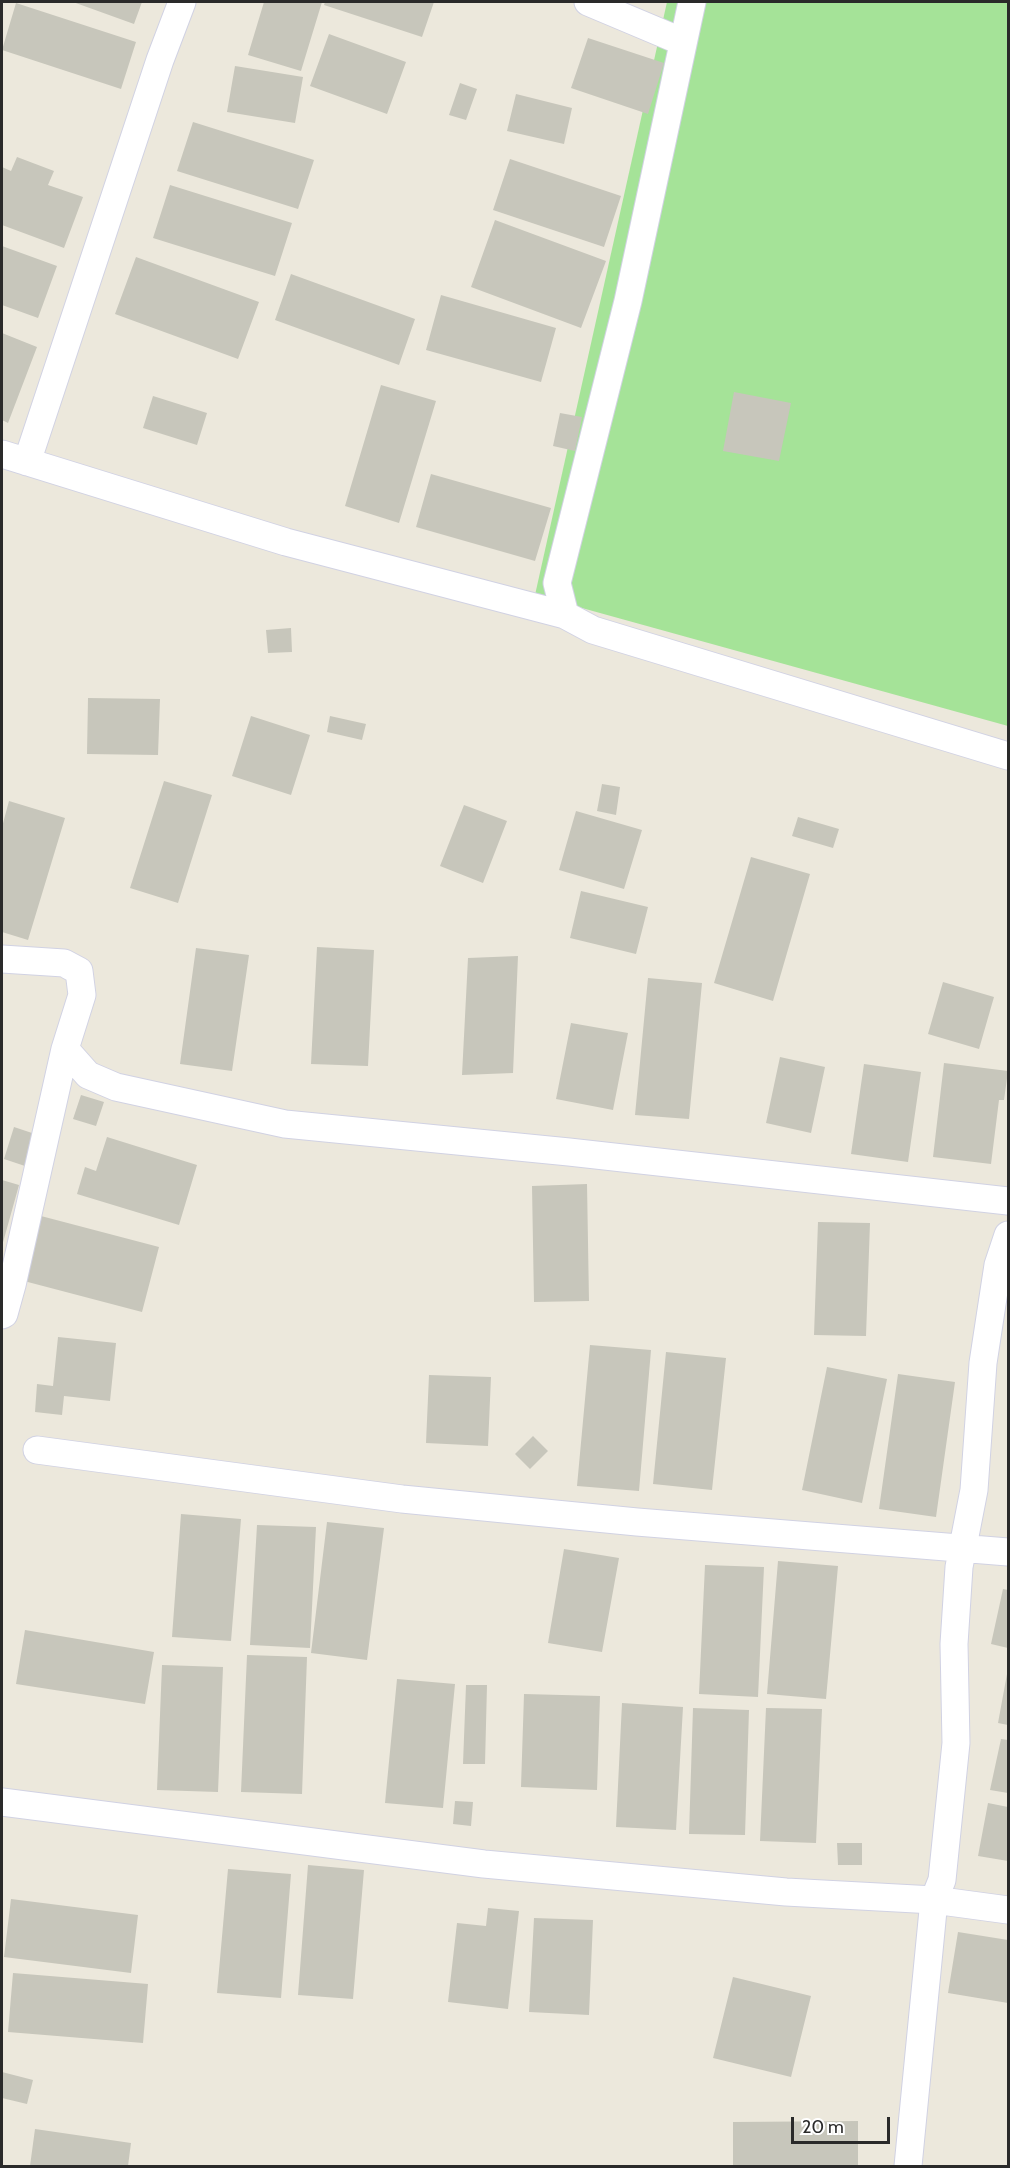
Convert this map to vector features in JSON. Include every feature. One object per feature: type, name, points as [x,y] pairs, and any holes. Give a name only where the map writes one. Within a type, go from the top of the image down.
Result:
[{"type":"street","points":[[27,462],[156,71],[182,2]]},
{"type":"street","points":[[588,2],[683,42]]},
{"type":"street","points":[[565,615],[557,583],[628,301],[693,2]]},
{"type":"street","points":[[2,454],[286,542],[565,615],[593,630],[1008,756]]},
{"type":"street","points":[[2,959],[64,963],[79,971],[82,995],[65,1049],[12,1285],[2,1315]]},
{"type":"street","points":[[65,1049],[88,1075],[116,1087],[285,1124],[581,1153],[1008,1201]]},
{"type":"street","points":[[908,2166],[934,1900],[942,1880],[956,1743],[954,1644],[959,1567],[974,1490],[983,1363],[998,1265],[1008,1235]]},
{"type":"street","points":[[37,1450],[402,1499],[637,1522],[1008,1552]]},
{"type":"street","points":[[2,1802],[484,1864],[786,1892],[934,1900],[1008,1910]]},
{"type":"green space","points":[[667,2],[1008,2],[1008,726],[535,595]]},
{"type":"building","points":[[73,2],[142,2],[134,24]]},
{"type":"building","points":[[264,2],[322,2],[301,71],[248,55]]},
{"type":"building","points":[[325,2],[434,2],[422,37],[324,5]]},
{"type":"building","points":[[16,3],[136,42],[121,89],[2,50]]},
{"type":"building","points":[[329,34],[406,62],[387,114],[310,86]]},
{"type":"building","points":[[588,38],[664,63],[648,114],[571,88]]},
{"type":"building","points":[[235,66],[303,77],[295,123],[227,112]]},
{"type":"building","points":[[460,83],[477,89],[466,120],[449,115]]},
{"type":"building","points":[[516,94],[572,108],[564,144],[507,131]]},
{"type":"building","points":[[193,122],[314,160],[298,209],[177,171]]},
{"type":"building","points":[[17,157],[54,171],[48,185],[83,197],[64,248],[2,225],[2,167],[11,171]]},
{"type":"building","points":[[510,159],[621,196],[604,247],[493,210]]},
{"type":"building","points":[[170,185],[292,223],[275,276],[153,238]]},
{"type":"building","points":[[495,220],[606,261],[581,328],[471,287]]},
{"type":"building","points":[[2,246],[57,266],[38,318],[2,305]]},
{"type":"building","points":[[136,257],[259,302],[238,359],[115,314]]},
{"type":"building","points":[[291,274],[415,319],[399,365],[275,320]]},
{"type":"building","points":[[441,295],[556,328],[541,382],[426,350]]},
{"type":"building","points":[[2,333],[37,347],[8,423],[2,420]]},
{"type":"building","points":[[381,385],[436,401],[399,523],[345,506]]},
{"type":"building","points":[[734,392],[791,403],[779,461],[723,451]]},
{"type":"building","points":[[153,396],[207,413],[197,445],[143,428]]},
{"type":"building","points":[[560,413],[582,417],[575,451],[553,446]]},
{"type":"building","points":[[431,474],[551,508],[535,561],[416,527]]},
{"type":"building","points":[[291,628],[292,652],[268,653],[266,630]]},
{"type":"building","points":[[88,698],[160,699],[158,755],[87,754]]},
{"type":"building","points":[[251,716],[310,735],[291,795],[232,776]]},
{"type":"building","points":[[330,716],[366,724],[362,740],[327,732]]},
{"type":"building","points":[[164,781],[212,795],[178,903],[130,888]]},
{"type":"building","points":[[602,784],[620,787],[616,815],[597,811]]},
{"type":"building","points":[[9,801],[65,818],[28,940],[2,932],[2,827]]},
{"type":"building","points":[[464,805],[507,821],[483,883],[440,866]]},
{"type":"building","points":[[576,811],[642,830],[624,889],[559,870]]},
{"type":"building","points":[[798,817],[839,829],[833,848],[792,836]]},
{"type":"building","points":[[751,857],[810,874],[773,1001],[714,983]]},
{"type":"building","points":[[581,891],[648,907],[636,954],[570,938]]},
{"type":"building","points":[[317,947],[374,950],[368,1066],[311,1064]]},
{"type":"building","points":[[196,948],[249,955],[232,1071],[180,1064]]},
{"type":"building","points":[[518,956],[513,1073],[462,1075],[468,958]]},
{"type":"building","points":[[648,978],[702,983],[689,1119],[635,1115]]},
{"type":"building","points":[[943,982],[994,997],[979,1049],[928,1034]]},
{"type":"building","points":[[571,1023],[628,1033],[613,1110],[556,1099]]},
{"type":"building","points":[[780,1057],[825,1067],[811,1133],[766,1123]]},
{"type":"building","points":[[944,1063],[1008,1071],[1004,1100],[999,1100],[991,1164],[933,1157]]},
{"type":"building","points":[[864,1064],[921,1072],[908,1162],[851,1154]]},
{"type":"building","points":[[81,1095],[104,1102],[96,1126],[73,1119]]},
{"type":"building","points":[[14,1127],[38,1135],[28,1167],[4,1159]]},
{"type":"building","points":[[107,1137],[197,1165],[179,1225],[77,1194],[85,1167],[96,1171]]},
{"type":"building","points":[[2,1180],[19,1185],[2,1246]]},
{"type":"building","points":[[587,1184],[589,1301],[534,1302],[532,1186]]},
{"type":"building","points":[[41,1216],[159,1247],[142,1312],[24,1281]]},
{"type":"building","points":[[818,1222],[870,1223],[866,1336],[814,1335]]},
{"type":"building","points":[[58,1337],[116,1343],[110,1401],[64,1396],[62,1415],[35,1412],[37,1384],[53,1386]]},
{"type":"building","points":[[590,1345],[651,1350],[639,1491],[577,1486]]},
{"type":"building","points":[[666,1352],[726,1358],[712,1490],[653,1484]]},
{"type":"building","points":[[827,1367],[887,1379],[862,1503],[802,1490]]},
{"type":"building","points":[[898,1374],[955,1382],[936,1517],[879,1509]]},
{"type":"building","points":[[429,1375],[491,1377],[488,1446],[426,1443]]},
{"type":"building","points":[[533,1436],[548,1451],[530,1469],[515,1454]]},
{"type":"building","points":[[181,1514],[241,1519],[231,1641],[172,1637]]},
{"type":"building","points":[[327,1522],[384,1528],[367,1660],[311,1653]]},
{"type":"building","points":[[257,1525],[316,1527],[310,1648],[250,1645]]},
{"type":"building","points":[[564,1549],[619,1558],[602,1652],[548,1643]]},
{"type":"building","points":[[778,1561],[838,1566],[826,1699],[767,1694]]},
{"type":"building","points":[[705,1565],[764,1567],[758,1697],[699,1694]]},
{"type":"building","points":[[1003,1589],[1008,1590],[1008,1648],[991,1644]]},
{"type":"building","points":[[25,1630],[154,1652],[145,1704],[16,1684]]},
{"type":"building","points":[[247,1655],[307,1657],[302,1794],[241,1792]]},
{"type":"building","points":[[162,1665],[223,1667],[218,1792],[157,1790]]},
{"type":"building","points":[[1008,1674],[1008,1725],[998,1723]]},
{"type":"building","points":[[397,1679],[455,1684],[443,1808],[385,1803]]},
{"type":"building","points":[[466,1685],[487,1685],[485,1764],[463,1764]]},
{"type":"building","points":[[524,1694],[600,1696],[597,1790],[521,1787]]},
{"type":"building","points":[[622,1703],[683,1707],[676,1830],[616,1827]]},
{"type":"building","points":[[693,1708],[749,1710],[745,1835],[689,1834]]},
{"type":"building","points":[[766,1708],[822,1709],[816,1843],[760,1841]]},
{"type":"building","points":[[1001,1739],[1008,1740],[1008,1793],[990,1790]]},
{"type":"building","points":[[455,1801],[473,1802],[471,1826],[453,1824]]},
{"type":"building","points":[[988,1803],[1008,1807],[1008,1861],[978,1856]]},
{"type":"building","points":[[837,1843],[862,1843],[862,1865],[838,1865]]},
{"type":"building","points":[[308,1865],[364,1870],[353,1999],[298,1995]]},
{"type":"building","points":[[228,1869],[291,1874],[281,1998],[217,1993]]},
{"type":"building","points":[[11,1899],[138,1915],[131,1973],[4,1957]]},
{"type":"building","points":[[488,1908],[519,1911],[508,2009],[448,2002],[457,1923],[486,1926]]},
{"type":"building","points":[[534,1918],[593,1920],[589,2015],[529,2012]]},
{"type":"building","points":[[958,1932],[1008,1940],[1008,2003],[948,1993]]},
{"type":"building","points":[[13,1973],[148,1984],[143,2043],[8,2032]]},
{"type":"building","points":[[733,1977],[811,1996],[791,2077],[713,2058]]},
{"type":"building","points":[[2,2072],[33,2080],[27,2104],[2,2098]]},
{"type":"building","points":[[858,2121],[858,2166],[733,2166],[733,2122]]},
{"type":"building","points":[[35,2129],[131,2143],[128,2166],[30,2166]]}]
